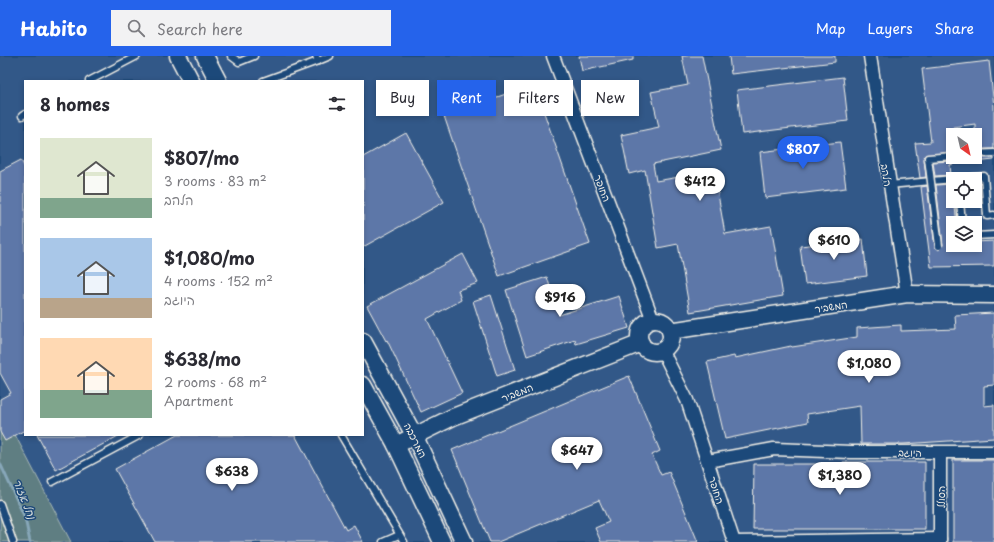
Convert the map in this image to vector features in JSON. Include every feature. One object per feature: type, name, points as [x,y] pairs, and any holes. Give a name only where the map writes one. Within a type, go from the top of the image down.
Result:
[{"type":"street","points":[[178,56],[190,80]]},
{"type":"street","points":[[205,56],[217,80]]},
{"type":"street","name":"החופר","points":[[553,56],[653,320]]},
{"type":"street","name":"הלהב","points":[[870,56],[907,294]]},
{"type":"street","name":"המשביר","points":[[670,331],[907,294],[994,295]]},
{"type":"street","points":[[653,320],[664,322],[670,331],[669,342],[662,350],[648,350],[641,343],[639,333],[641,328],[648,321],[653,320]]},
{"type":"street","name":"המרכבה","points":[[364,343],[414,435],[464,542]]},
{"type":"street","name":"המשביר","points":[[396,445],[414,435],[453,418],[641,343]]},
{"type":"street","name":"החופר","points":[[662,350],[687,400],[734,542]]},
{"type":"street","name":"המרכבה","points":[[364,387],[396,445],[442,542]]},
{"type":"street","name":"היוגב","points":[[708,461],[774,449],[940,453],[994,452]]},
{"type":"street","name":"הסולל","points":[[940,453],[940,541]]},
{"type":"street","points":[[734,542],[940,541]]},
{"type":"lane","points":[[91,80],[137,56]]},
{"type":"lane","points":[[231,56],[235,60],[242,62],[254,56]]},
{"type":"lane","points":[[265,80],[317,59],[330,56]]},
{"type":"lane","points":[[982,153],[994,152]]},
{"type":"lane","points":[[939,246],[928,158],[946,157]]},
{"type":"lane","points":[[982,176],[984,176],[988,216],[994,215]]},
{"type":"lane","points":[[889,185],[946,180]]},
{"type":"lane","points":[[982,236],[994,235]]},
{"type":"lane","points":[[52,482],[138,436]]},
{"type":"lane","points":[[342,436],[404,542]]},
{"type":"lane","points":[[0,504],[13,542]]},
{"type":"lane","points":[[383,542],[400,535]]},
{"type":"shaded area","points":[[0,56],[994,56],[994,542],[56,542],[0,428]]},
{"type":"green space","points":[[0,406],[71,542],[0,542]]},
{"type":"building","points":[[579,56],[633,56],[633,60],[582,71]]},
{"type":"building","points":[[682,56],[702,56],[721,150],[653,164],[656,181],[714,171],[725,234],[771,226],[783,296],[690,312],[678,244],[658,248],[645,170],[629,174],[621,135],[659,127],[651,92],[688,85]]},
{"type":"building","points":[[729,56],[835,56],[835,62],[731,74]]},
{"type":"building","points":[[989,61],[994,106],[994,149],[982,149],[982,128],[975,128],[975,124],[946,128],[946,153],[925,155],[926,177],[920,178],[915,143],[931,142],[922,69]]},
{"type":"building","points":[[843,77],[848,121],[742,134],[737,90]]},
{"type":"building","points":[[504,95],[504,116],[545,116],[590,244],[499,276],[444,116],[496,116],[496,98]]},
{"type":"building","points":[[406,133],[444,202],[364,246],[364,156]]},
{"type":"building","points":[[840,142],[846,188],[765,198],[760,152]]},
{"type":"building","points":[[982,158],[994,158],[994,160],[982,161]]},
{"type":"building","points":[[21,160],[24,166],[24,431],[5,441],[0,432],[0,399],[11,393],[0,373],[0,171]]},
{"type":"building","points":[[946,161],[946,164],[953,164],[950,165],[951,172],[946,172],[946,175],[935,176],[933,162]]},
{"type":"building","points":[[946,184],[946,208],[955,208],[956,216],[946,216],[946,252],[982,252],[982,242],[994,241],[994,266],[931,267],[921,187],[927,186],[935,247],[939,250],[943,245],[936,185]]},
{"type":"building","points":[[863,239],[867,276],[805,284],[800,246]]},
{"type":"building","points":[[463,254],[478,283],[458,290],[461,300],[427,319],[462,393],[421,412],[387,340],[386,341],[367,306]]},
{"type":"building","points":[[547,277],[559,315],[619,296],[629,328],[576,344],[575,340],[527,356],[506,290]]},
{"type":"building","points":[[491,295],[515,370],[497,376],[473,301]]},
{"type":"building","points":[[994,313],[994,385],[984,386],[984,406],[994,405],[994,438],[903,444],[861,444],[860,406],[807,414],[808,422],[725,439],[707,362],[734,356],[735,358],[791,346],[857,337],[857,328],[901,325],[901,331],[956,329],[955,315]]},
{"type":"building","points":[[629,376],[660,451],[652,455],[661,475],[669,472],[698,542],[601,542],[595,528],[609,522],[599,500],[498,542],[490,542],[452,450]]},
{"type":"building","points":[[38,436],[118,436],[56,470]]},
{"type":"building","points":[[175,436],[296,436],[346,530],[354,525],[363,542],[155,542],[115,469]]},
{"type":"building","points":[[953,460],[994,460],[994,542],[953,542]]},
{"type":"building","points":[[843,462],[925,462],[925,529],[753,529],[754,464],[843,464]]},
{"type":"waterway","name":"נחל אזור","points":[[0,463],[25,518],[30,542]]}]
